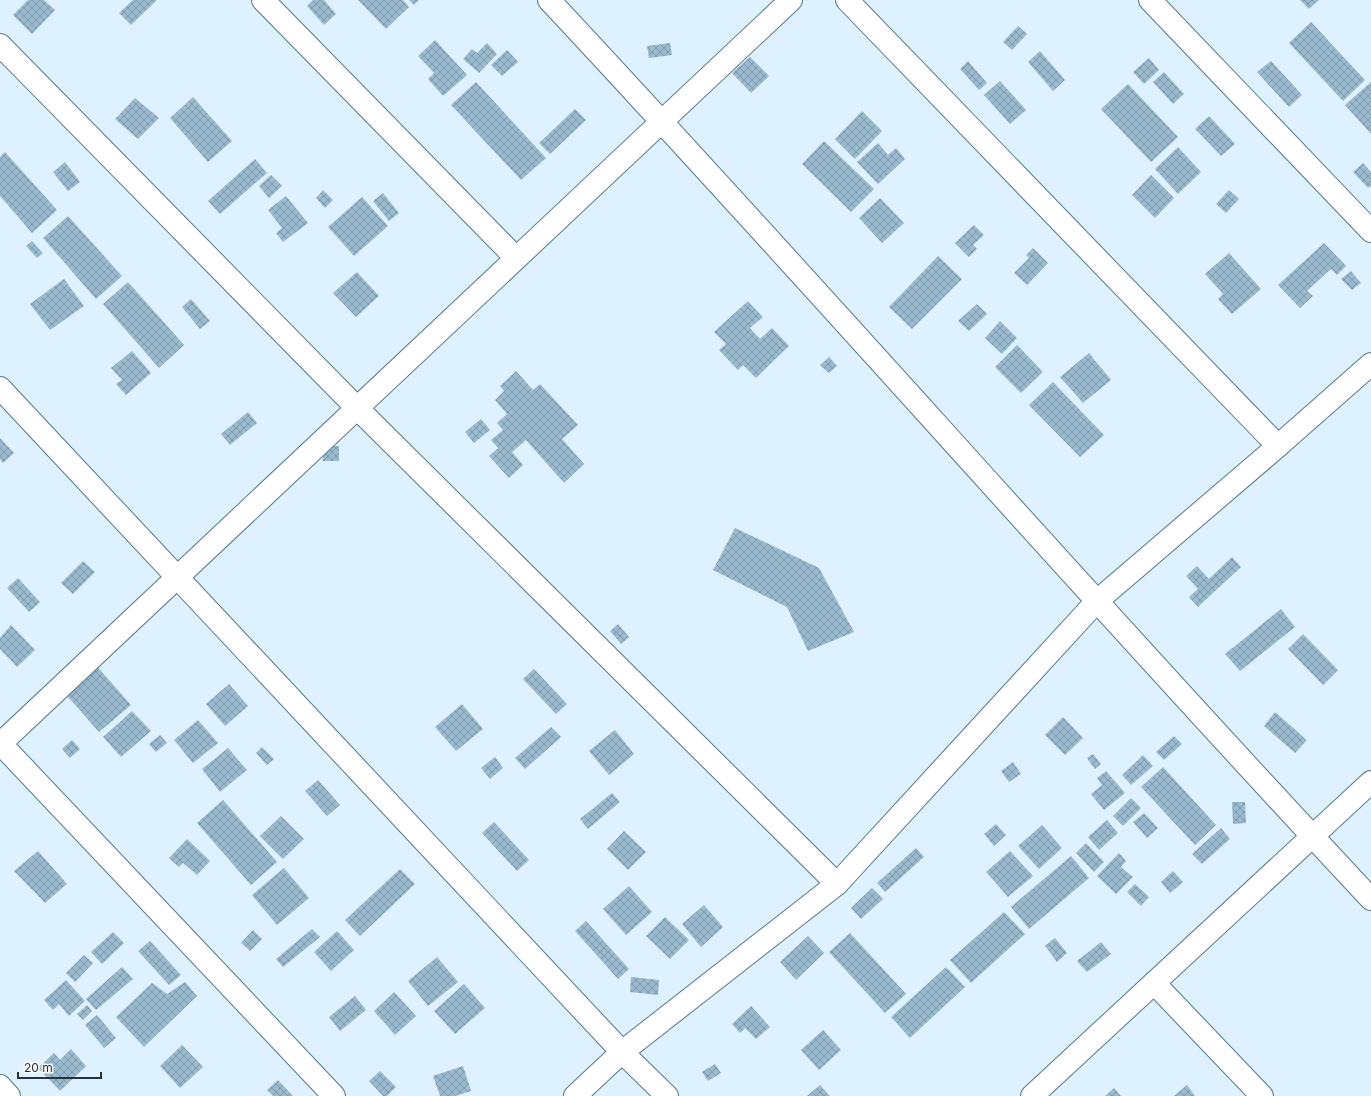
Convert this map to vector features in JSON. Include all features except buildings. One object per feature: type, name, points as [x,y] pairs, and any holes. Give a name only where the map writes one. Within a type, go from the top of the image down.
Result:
[{"type":"street","points":[[263,0],[516,258]]},
{"type":"street","points":[[549,0],[662,121],[1097,601],[1371,899]]},
{"type":"street","points":[[334,1096],[0,744],[791,0]]},
{"type":"street","points":[[847,0],[1278,446]]},
{"type":"street","points":[[1150,0],[1371,231]]},
{"type":"street","points":[[0,45],[357,408],[837,884]]},
{"type":"street","points":[[575,1096],[622,1052],[837,884],[1097,601],[1371,364]]},
{"type":"street","points":[[0,388],[622,1052],[667,1096]]},
{"type":"street","points":[[1032,1096],[1371,782]]},
{"type":"street","points":[[1154,983],[1262,1096]]},
{"type":"street","points":[[0,1086],[9,1096]]}]
